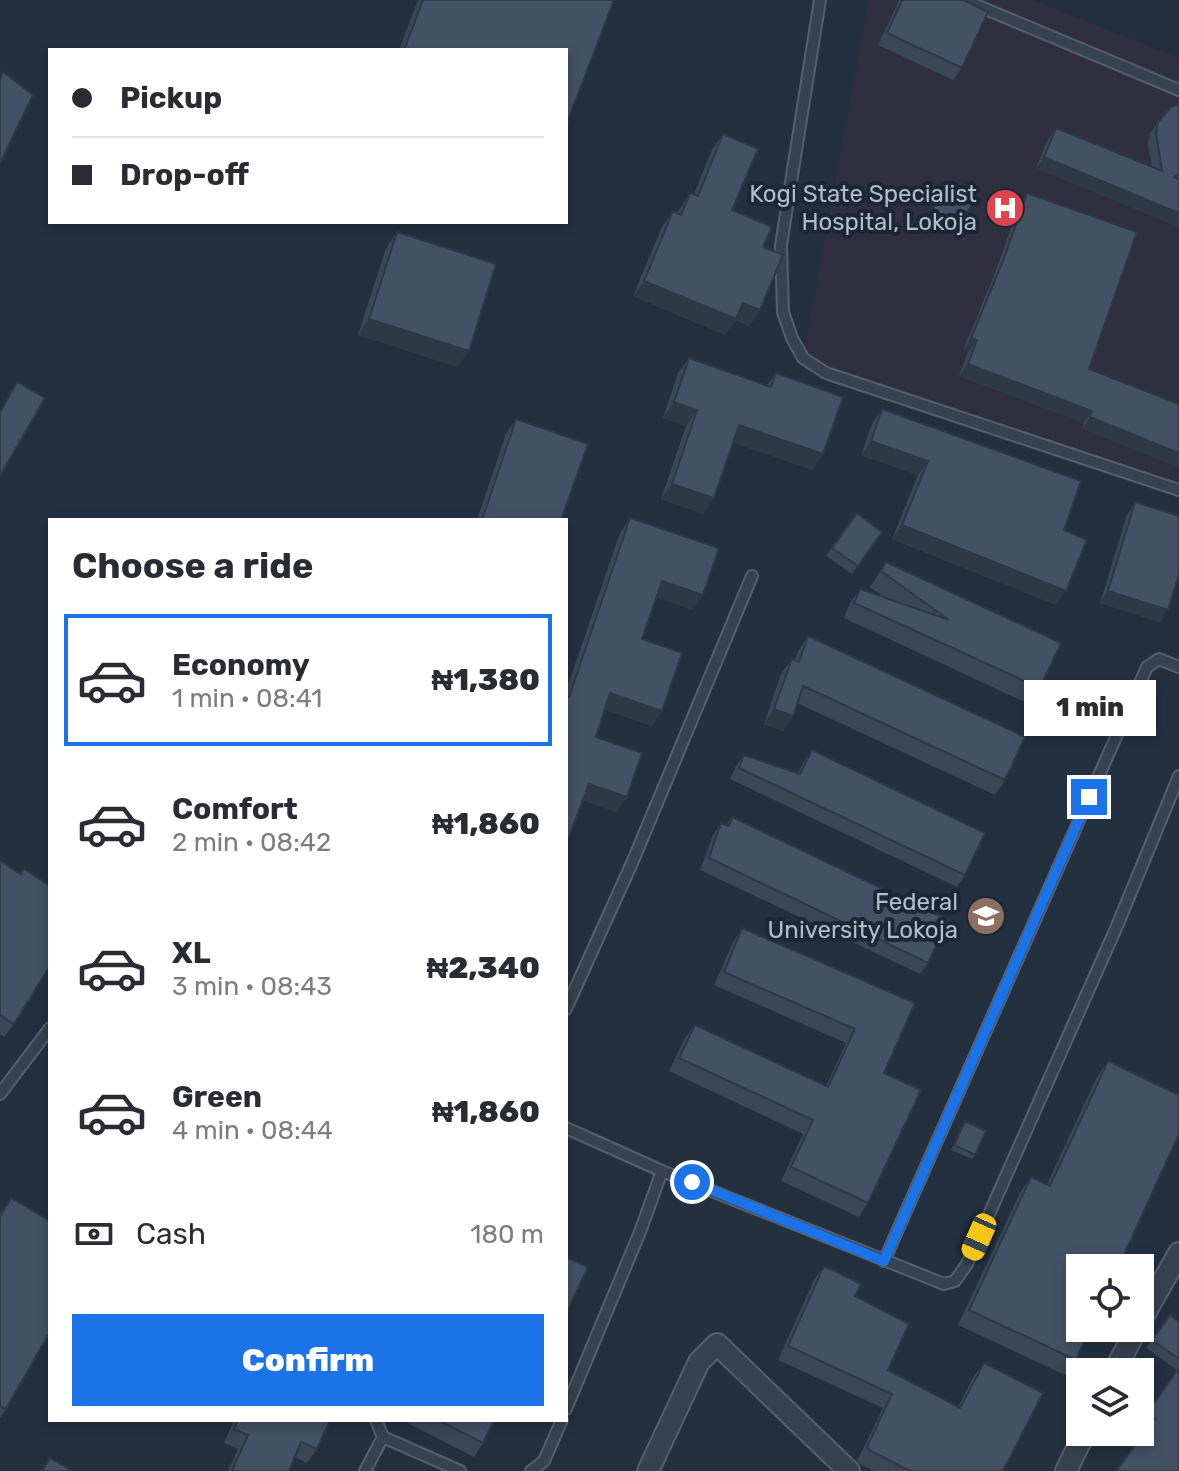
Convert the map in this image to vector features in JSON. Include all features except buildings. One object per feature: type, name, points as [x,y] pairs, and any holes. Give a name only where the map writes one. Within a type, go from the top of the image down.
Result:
[{"type":"street","points":[[1154,1297],[1179,1253]]},
{"type":"street","points":[[648,1471],[699,1362],[717,1344],[849,1471]]},
{"type":"street","points":[[1066,1471],[1078,1446]]},
{"type":"lane","points":[[820,0],[781,245],[783,312],[803,358],[826,373],[1179,490]]},
{"type":"lane","points":[[964,0],[1179,90]]},
{"type":"lane","points":[[568,1005],[626,876],[752,576]]},
{"type":"lane","points":[[884,1261],[1147,667],[1159,659],[1179,667]]},
{"type":"lane","points":[[568,1129],[662,1171],[884,1261],[944,1284],[955,1281],[967,1264],[1117,926],[1179,776]]},
{"type":"lane","points":[[0,1094],[48,1031]]},
{"type":"lane","points":[[568,1404],[662,1171]]},
{"type":"lane","points":[[377,1422],[383,1437],[460,1471]]},
{"type":"lane","points":[[531,1471],[544,1461],[561,1422]]},
{"type":"lane","points":[[365,1471],[383,1437]]},
{"type":"shaded area","name":"Kogi State Specialist Hospital, Lokoja","points":[[869,0],[1033,0],[1179,58],[1179,494],[803,358]]},
{"type":"place","name":"Kogi State Specialist Hospital, Lokoja","points":[[1005,208]]},
{"type":"place","name":"Federal University Lokoja","points":[[986,916]]},
{"type":"route","points":[[692,1182],[884,1261],[1089,797]]}]
